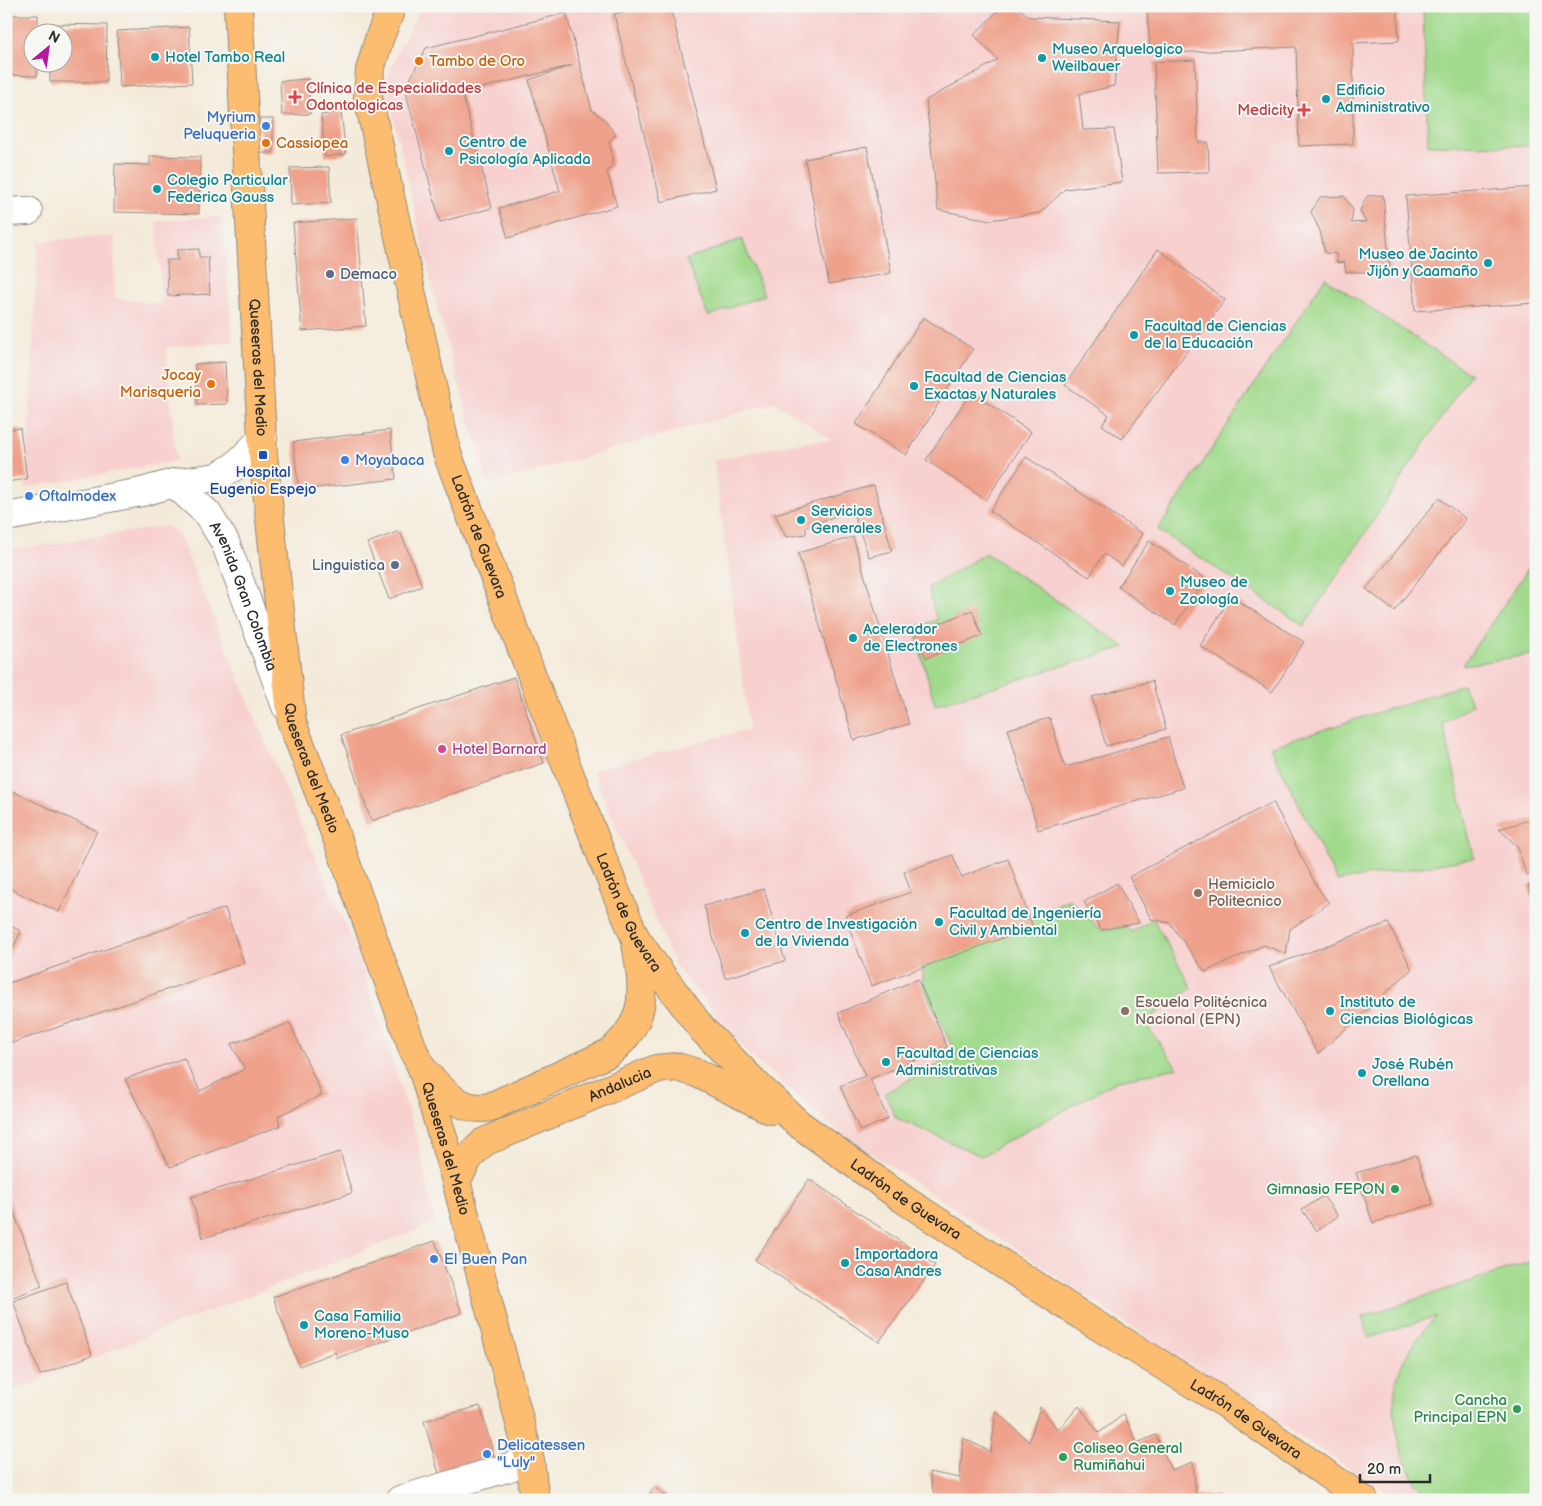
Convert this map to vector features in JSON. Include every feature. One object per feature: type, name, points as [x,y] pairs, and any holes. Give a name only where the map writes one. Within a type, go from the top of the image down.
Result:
[{"type":"main road","name":"Ladrón de Guevara","points":[[392,6],[379,39],[370,70],[368,97],[447,453],[570,775],[635,937],[702,1028],[760,1088],[800,1124],[903,1199],[1093,1323],[1226,1404],[1364,1500]]},
{"type":"main road","name":"Queseras del Medio","points":[[235,11],[263,438],[292,723],[337,838],[414,1052],[422,1068],[456,1181],[530,1461],[535,1500]]},
{"type":"main road","name":"Andalucia","points":[[422,1068],[446,1094],[461,1105],[468,1108],[483,1109],[609,1053],[631,1031],[640,1011],[642,976],[635,937]]},
{"type":"main road","name":"Andalucia","points":[[456,1181],[470,1156],[484,1142],[650,1071],[663,1068],[678,1067],[697,1073],[800,1124]]},
{"type":"street","points":[[6,517],[217,477],[235,466],[263,438]]},
{"type":"street","name":"Avenida Gran Colombia","points":[[174,484],[207,513],[225,542],[292,723]]},
{"type":"street","points":[[400,1500],[530,1461]]},
{"type":"shaded area","points":[[422,6],[1536,6],[1536,1500],[1398,1500],[1139,1332],[844,1136],[751,1056],[675,965],[592,770],[749,729],[714,460],[791,444],[831,440],[776,402],[488,485],[438,311],[385,81],[401,45]]},
{"type":"shaded area","points":[[222,216],[233,342],[166,347],[176,461],[26,488],[38,241],[114,236],[115,298],[162,304],[156,221]]},
{"type":"shaded area","points":[[167,526],[178,533],[288,795],[356,949],[418,1141],[435,1223],[174,1325],[6,1394],[6,551]]},
{"type":"green space","points":[[1423,6],[1536,6],[1536,146],[1428,145]]},
{"type":"green space","points":[[742,239],[764,295],[708,316],[686,260]]},
{"type":"green space","points":[[1325,278],[1470,374],[1304,626],[1158,530]]},
{"type":"green space","points":[[986,553],[1125,647],[935,705],[914,628],[937,620],[928,588]]},
{"type":"green space","points":[[1536,557],[1536,654],[1463,665]]},
{"type":"green space","points":[[1463,685],[1472,704],[1443,724],[1474,858],[1337,881],[1270,747]]},
{"type":"green space","points":[[1069,899],[1101,930],[1125,926],[1131,932],[1153,919],[1192,988],[1154,1015],[1150,1030],[1177,1068],[1119,1080],[981,1156],[896,1118],[885,1093],[956,1055],[923,985],[923,965]]},
{"type":"green space","points":[[1536,1260],[1536,1500],[1432,1500],[1416,1483],[1402,1453],[1395,1422],[1394,1406],[1398,1376],[1406,1355],[1436,1316],[1369,1338],[1362,1317]]},
{"type":"building","points":[[645,6],[670,6],[716,189],[661,202],[614,14]]},
{"type":"building","points":[[1003,6],[1015,6],[1030,17],[1120,21],[1114,86],[1079,94],[1083,130],[1114,129],[1122,182],[1065,189],[1040,213],[990,220],[938,210],[926,100],[998,60],[974,35]]},
{"type":"building","name":"Edificio Administrativo","points":[[1147,6],[1397,6],[1399,41],[1353,43],[1353,144],[1299,146],[1296,47],[1150,54]]},
{"type":"building","points":[[566,13],[592,110],[604,119],[616,135],[609,141],[612,165],[607,172],[617,206],[508,238],[499,208],[560,191],[529,80],[573,65],[462,93],[492,208],[440,222],[405,89],[426,48]]},
{"type":"building","points":[[6,15],[38,15],[38,22],[22,22],[22,72],[37,72],[37,76],[6,75]]},
{"type":"building","points":[[72,24],[107,25],[106,82],[50,82],[50,72],[72,72]]},
{"type":"building","name":"Hotel Tambo Real","points":[[189,27],[192,83],[120,87],[117,31]]},
{"type":"building","points":[[1195,60],[1198,142],[1208,142],[1209,172],[1158,173],[1154,62]]},
{"type":"building","name":"Clínica de Especialidades Odontologicas","points":[[308,79],[310,114],[282,115],[280,81]]},
{"type":"building","points":[[341,112],[346,154],[325,157],[321,115]]},
{"type":"building","points":[[259,119],[273,119],[273,153],[260,153]]},
{"type":"building","points":[[867,147],[891,273],[829,284],[805,159]]},
{"type":"building","name":"Colegio Particular Federica Gauss","points":[[150,156],[200,157],[199,214],[114,212],[115,164],[150,165]]},
{"type":"building","points":[[329,167],[331,203],[291,205],[290,168]]},
{"type":"building","points":[[1536,187],[1536,303],[1415,311],[1406,196]]},
{"type":"building","points":[[1383,195],[1390,272],[1346,272],[1344,262],[1337,263],[1336,254],[1325,253],[1320,231],[1311,212],[1320,197],[1344,196],[1353,210],[1351,223],[1366,222],[1360,211],[1367,196]]},
{"type":"building","name":"Demaco","points":[[357,218],[366,326],[302,331],[293,223]]},
{"type":"building","points":[[199,249],[199,257],[208,257],[210,294],[168,296],[167,260],[178,260],[177,250]]},
{"type":"building","name":"Facultad de Ciencias de la Educación","points":[[1158,249],[1225,300],[1122,439],[1102,425],[1109,415],[1065,385]]},
{"type":"building","name":"Facultad de Ciencias Exactas y Naturales","points":[[923,317],[973,349],[906,455],[856,424]]},
{"type":"building","name":"Jocay Marisqueria","points":[[225,362],[227,404],[197,405],[195,364]]},
{"type":"building","points":[[971,392],[1031,432],[986,500],[926,460]]},
{"type":"building","points":[[20,428],[27,479],[6,482],[6,430]]},
{"type":"building","name":"Moyabaca","points":[[390,430],[396,479],[299,490],[293,442]]},
{"type":"building","points":[[1026,457],[1143,534],[1122,566],[1104,554],[1089,577],[990,511]]},
{"type":"building","name":"Servicios Generales","points":[[874,485],[892,551],[869,557],[852,510],[806,527],[806,534],[786,537],[775,514]]},
{"type":"building","points":[[1439,498],[1466,519],[1394,611],[1366,589]]},
{"type":"building","name":"Linguistica","points":[[400,531],[422,586],[389,599],[367,543]]},
{"type":"building","name":"Acelerador de Electrones","points":[[853,537],[909,724],[854,740],[798,553]]},
{"type":"building","points":[[1149,541],[1206,579],[1175,625],[1118,587]]},
{"type":"building","points":[[1231,597],[1304,642],[1272,692],[1200,646]]},
{"type":"building","points":[[972,610],[982,636],[926,658],[916,633]]},
{"type":"building","name":"Hotel Barnard","points":[[514,677],[544,763],[371,821],[341,735]]},
{"type":"building","points":[[1152,681],[1166,729],[1106,746],[1092,697]]},
{"type":"building","points":[[1050,718],[1065,767],[1168,737],[1183,788],[1038,830],[1008,729]]},
{"type":"building","points":[[6,788],[97,831],[59,912],[6,887]]},
{"type":"building","points":[[1273,802],[1316,885],[1329,903],[1290,929],[1286,954],[1264,945],[1205,972],[1170,923],[1151,919],[1129,877]]},
{"type":"building","points":[[1536,818],[1536,872],[1526,875],[1518,847],[1499,829]]},
{"type":"building","name":"Facultad de Ingeniería Civil y Ambiental","points":[[953,855],[961,877],[1008,859],[1033,927],[871,986],[845,916],[911,892],[904,872]]},
{"type":"building","points":[[1117,883],[1139,923],[1101,930],[1084,902]]},
{"type":"building","points":[[1536,884],[1536,904],[1533,904],[1528,885]]},
{"type":"building","name":"Centro de Investigación de la Vivienda","points":[[764,889],[785,961],[725,978],[704,906]]},
{"type":"building","points":[[225,908],[244,963],[12,1043],[6,1025],[6,984]]},
{"type":"building","name":"Instituto de Ciencias Biológicas","points":[[1388,923],[1412,969],[1318,1054],[1269,967]]},
{"type":"building","points":[[6,924],[21,931],[6,964]]},
{"type":"building","name":"Facultad de Ciencias Administrativas","points":[[918,979],[947,1047],[870,1079],[888,1119],[860,1131],[840,1086],[865,1076],[838,1013]]},
{"type":"building","points":[[290,1023],[322,1095],[278,1116],[280,1126],[170,1167],[125,1079],[184,1058],[200,1091],[245,1069],[231,1044]]},
{"type":"building","points":[[340,1152],[352,1193],[203,1238],[191,1197]]},
{"type":"building","name":"Gimnasio FEPON","points":[[1416,1155],[1433,1204],[1373,1223],[1356,1173]]},
{"type":"building","name":"Importadora Casa Andres","points":[[809,1179],[935,1265],[879,1342],[755,1260]]},
{"type":"building","points":[[6,1192],[42,1286],[11,1298],[6,1285]]},
{"type":"building","points":[[1323,1196],[1338,1216],[1317,1231],[1302,1210]]},
{"type":"building","points":[[435,1241],[462,1313],[337,1358],[335,1352],[299,1366],[273,1297]]},
{"type":"building","points":[[66,1282],[92,1355],[40,1375],[13,1301]]},
{"type":"building","points":[[480,1406],[495,1459],[439,1474],[424,1421]]},
{"type":"building","name":"Coliseo General Rumiñahui","points":[[1079,1406],[1099,1433],[1124,1414],[1137,1443],[1156,1435],[1171,1470],[1193,1462],[1196,1496],[1218,1495],[1217,1500],[935,1500],[929,1472],[960,1478],[963,1438],[991,1452],[996,1411],[1029,1442],[1040,1407],[1058,1430]]},
{"type":"building","points":[[654,1487],[673,1500],[645,1500]]},
{"type":"place","name":"Hotel Tambo Real","points":[[155,57]]},
{"type":"place","name":"Museo Arquelogico Weilbauer","points":[[1042,58]]},
{"type":"place","name":"Tambo de Oro","points":[[419,61]]},
{"type":"place","name":"Clínica de Especialidades Odontologicas","points":[[295,97]]},
{"type":"place","name":"Edificio Administrativo","points":[[1326,99]]},
{"type":"place","name":"Medicity","points":[[1304,110]]},
{"type":"place","name":"Myrium Peluqueria","points":[[266,126]]},
{"type":"place","name":"Cassiopea","points":[[266,143]]},
{"type":"place","name":"Centro de Psicología Aplicada","points":[[449,151]]},
{"type":"place","name":"Colegio Particular Federica Gauss","points":[[157,189]]},
{"type":"place","name":"Museo de Jacinto Jijón y Caamaño","points":[[1488,263]]},
{"type":"place","name":"Demaco","points":[[330,274]]},
{"type":"place","name":"Facultad de Ciencias de la Educación","points":[[1134,335]]},
{"type":"place","name":"Jocay Marisqueria","points":[[211,384]]},
{"type":"place","name":"Facultad de Ciencias Exactas y Naturales","points":[[914,386]]},
{"type":"place","name":"Hospital Eugenio Espejo","points":[[263,455]]},
{"type":"place","name":"Moyabaca","points":[[345,460]]},
{"type":"place","name":"Oftalmodex","points":[[29,496]]},
{"type":"place","name":"Servicios Generales","points":[[801,520]]},
{"type":"place","name":"Linguistica","points":[[395,565]]},
{"type":"place","name":"Museo de Zoología","points":[[1170,591]]},
{"type":"place","name":"Acelerador de Electrones","points":[[853,638]]},
{"type":"place","name":"Hotel Barnard","points":[[442,749]]},
{"type":"place","name":"Hemiciclo Politecnico","points":[[1198,893]]},
{"type":"place","name":"Facultad de Ingeniería Civil y Ambiental","points":[[939,922]]},
{"type":"place","name":"Centro de Investigación de la Vivienda","points":[[745,933]]},
{"type":"place","name":"Escuela Politécnica Nacional (EPN)","points":[[1125,1011]]},
{"type":"place","name":"Instituto de Ciencias Biológicas","points":[[1330,1011]]},
{"type":"place","name":"Facultad de Ciencias Administrativas","points":[[886,1062]]},
{"type":"place","name":"José Rubén Orellana","points":[[1362,1073]]},
{"type":"place","name":"Gimnasio FEPON","points":[[1395,1189]]},
{"type":"place","name":"El Buen Pan","points":[[434,1259]]},
{"type":"place","name":"Importadora Casa Andres","points":[[845,1263]]},
{"type":"place","name":"Casa Familia Moreno-Muso","points":[[304,1325]]},
{"type":"place","name":"Cancha Principal EPN","points":[[1517,1409]]},
{"type":"place","name":"Delicatessen \"Luly\"","points":[[487,1454]]},
{"type":"place","name":"Coliseo General Rumiñahui","points":[[1063,1457]]}]
